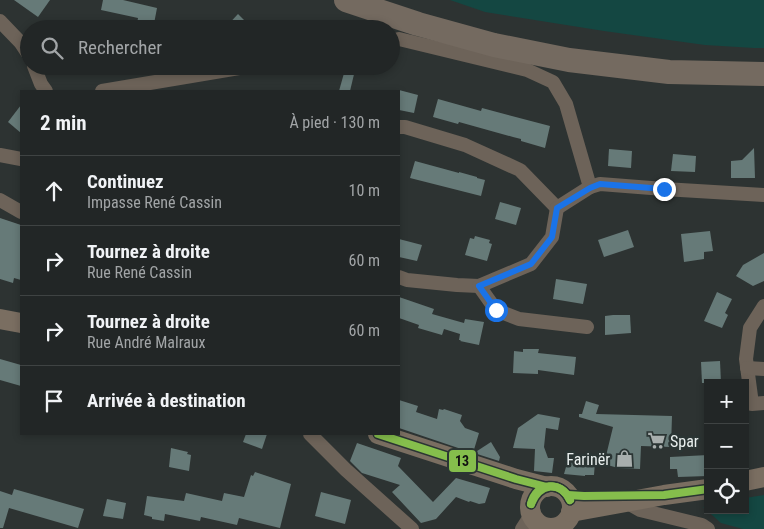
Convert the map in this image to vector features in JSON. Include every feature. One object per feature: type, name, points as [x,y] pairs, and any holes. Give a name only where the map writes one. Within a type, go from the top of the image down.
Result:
[{"type":"highway","points":[[346,0],[418,24],[484,42],[569,60],[669,72],[764,74]]},
{"type":"highway","points":[[393,0],[429,13],[502,33],[590,50],[671,58],[764,60]]},
{"type":"main road","points":[[0,318],[20,323]]},
{"type":"main road","points":[[381,435],[516,479],[547,487]]},
{"type":"main road","points":[[749,480],[764,477]]},
{"type":"main road","points":[[516,479],[534,521],[550,528],[557,528],[567,521],[570,503],[558,488],[552,486],[540,489],[532,499],[534,521]]},
{"type":"main road","points":[[570,503],[626,502],[704,490]]},
{"type":"main road","points":[[570,503],[584,496],[664,495]]},
{"type":"street","points":[[0,21],[20,42]]},
{"type":"street","points":[[400,39],[527,70],[554,82],[566,104],[590,188]]},
{"type":"street","points":[[38,75],[45,90]]},
{"type":"street","points":[[108,90],[197,75]]},
{"type":"street","points":[[400,127],[465,144],[520,170],[557,208]]},
{"type":"street","points":[[0,155],[20,159]]},
{"type":"street","points":[[400,277],[407,280],[479,286],[531,264],[552,237],[557,208],[600,184],[764,195]]},
{"type":"street","points":[[0,200],[20,211]]},
{"type":"street","points":[[479,286],[496,310],[520,319],[587,326]]},
{"type":"street","points":[[764,306],[750,328],[746,358],[752,404],[764,404]]},
{"type":"street","points":[[747,368],[764,369]]},
{"type":"street","points":[[311,435],[346,470],[412,529]]},
{"type":"street","points":[[626,502],[640,510],[708,529]]},
{"type":"shaded area","points":[[450,0],[764,0],[764,48],[705,45],[604,31],[485,12]]},
{"type":"shaded area","points":[[764,495],[764,529],[743,529],[721,523],[711,514],[749,514],[749,497]]},
{"type":"building","points":[[14,0],[50,0],[38,17]]},
{"type":"building","points":[[103,0],[123,0],[157,8],[155,20],[138,20],[138,18],[101,10]]},
{"type":"building","points":[[238,14],[244,20],[232,20]]},
{"type":"building","points":[[343,75],[354,75],[350,90],[339,90]]},
{"type":"building","points":[[400,90],[418,95],[414,113],[400,110]]},
{"type":"building","points":[[438,99],[481,111],[482,108],[550,126],[545,148],[521,141],[521,139],[433,117]]},
{"type":"building","points":[[20,106],[20,132],[8,122]]},
{"type":"building","points":[[754,148],[755,178],[731,178],[731,161],[742,160]]},
{"type":"building","points":[[609,149],[632,151],[631,168],[608,166]]},
{"type":"building","points":[[673,154],[696,156],[695,172],[671,171]]},
{"type":"building","points":[[415,161],[485,180],[481,196],[410,178]]},
{"type":"building","points":[[500,202],[521,208],[516,225],[495,219]]},
{"type":"building","points":[[0,218],[20,225],[20,280],[14,278],[13,283],[0,279]]},
{"type":"building","points":[[628,230],[634,247],[604,257],[598,240]]},
{"type":"building","points":[[710,231],[713,251],[704,252],[704,259],[684,262],[681,234]]},
{"type":"building","points":[[475,236],[490,240],[489,243],[492,244],[487,261],[465,255],[470,238],[474,239]]},
{"type":"building","points":[[400,239],[422,245],[417,261],[400,257]]},
{"type":"building","points":[[764,253],[764,281],[753,286],[736,276],[743,265]]},
{"type":"building","points":[[556,279],[587,284],[583,304],[553,299]]},
{"type":"building","points":[[717,292],[732,299],[725,313],[728,315],[722,328],[704,321]]},
{"type":"building","points":[[400,297],[434,309],[432,314],[464,323],[465,319],[484,322],[479,345],[460,341],[460,334],[444,329],[442,335],[418,328],[419,325],[400,318]]},
{"type":"building","points":[[630,315],[631,333],[605,335],[605,316]]},
{"type":"building","points":[[523,349],[539,349],[538,353],[576,357],[574,375],[538,370],[538,374],[513,373],[514,351],[523,352]]},
{"type":"building","points":[[0,359],[20,365],[20,386],[0,380]]},
{"type":"building","points":[[720,361],[721,379],[704,379],[704,383],[702,383],[701,362]]},
{"type":"building","points":[[400,400],[418,406],[416,412],[437,419],[439,409],[462,415],[460,421],[465,428],[479,433],[473,453],[400,428]]},
{"type":"building","points":[[586,401],[599,405],[596,414],[672,416],[671,447],[641,446],[640,469],[618,468],[604,464],[613,427],[579,417],[579,414],[582,414]]},
{"type":"building","points":[[538,414],[560,418],[558,430],[546,428],[544,447],[548,458],[554,458],[552,473],[534,471],[535,449],[513,448],[518,428]]},
{"type":"building","points":[[246,435],[267,435],[262,449],[243,442]]},
{"type":"building","points":[[491,442],[500,457],[499,461],[474,453]]},
{"type":"building","points":[[357,443],[401,458],[398,466],[433,502],[456,478],[490,488],[485,503],[469,502],[456,497],[436,519],[421,523],[392,492],[400,485],[362,473],[350,461]]},
{"type":"building","points":[[171,448],[188,452],[187,454],[191,455],[189,471],[169,467]]},
{"type":"building","points":[[704,455],[704,476],[678,477],[677,469],[670,469],[670,457]]},
{"type":"building","points":[[568,460],[595,462],[594,475],[564,474]]},
{"type":"building","points":[[255,472],[291,484],[280,528],[239,518],[237,525],[201,517],[200,521],[165,514],[164,521],[152,519],[152,517],[144,515],[147,496],[184,501],[186,493],[222,501],[224,493],[244,497],[251,475],[253,476]]},
{"type":"building","points":[[14,489],[84,509],[78,528],[9,508],[3,528],[0,528],[0,491],[12,495]]},
{"type":"building","points":[[321,492],[351,500],[345,524],[315,516]]},
{"type":"building","points":[[107,499],[126,503],[123,519],[103,516]]},
{"type":"transit line","name":"13","points":[[381,435],[516,479],[547,487]]},
{"type":"transit line","name":"13","points":[[531,504],[538,491],[549,486],[561,489],[570,500]]},
{"type":"transit line","name":"13","points":[[531,504],[539,492],[544,488],[550,487],[561,489],[570,500]]},
{"type":"transit line","name":"13","points":[[568,495],[664,495],[704,490]]},
{"type":"place","name":"Spar","points":[[656,441]]},
{"type":"place","name":"Farinër","points":[[624,459]]},
{"type":"route","points":[[496,310],[479,286],[531,264],[552,237],[557,208],[600,184],[664,189]]}]
